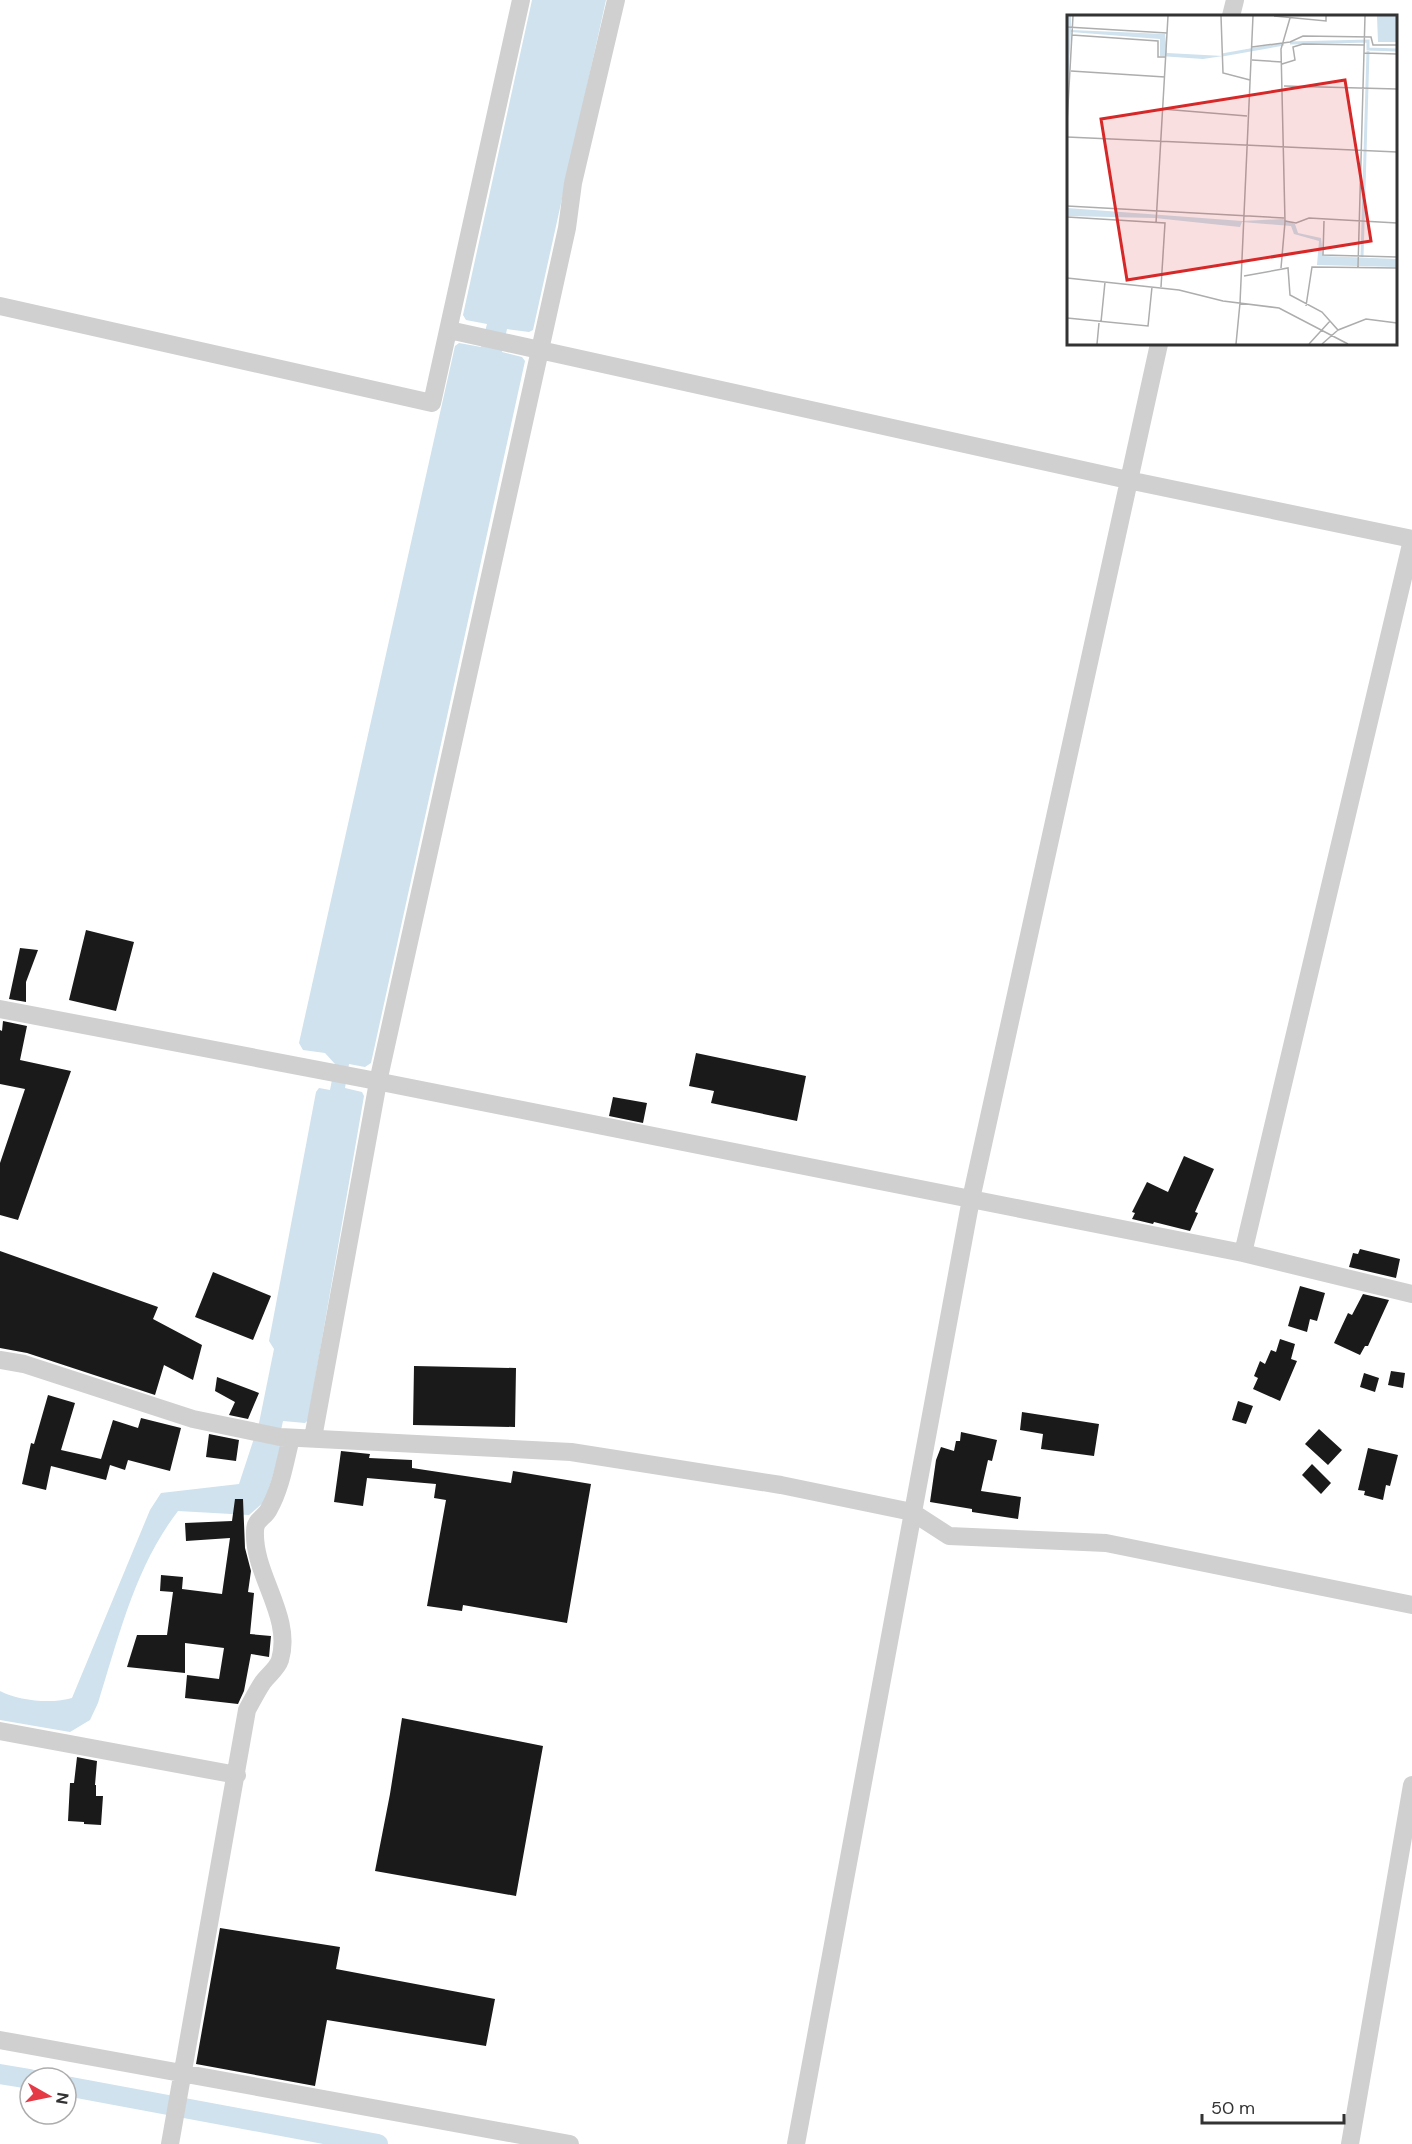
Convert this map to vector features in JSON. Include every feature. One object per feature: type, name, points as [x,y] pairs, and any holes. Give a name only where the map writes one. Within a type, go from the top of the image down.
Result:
[{"type":"street","points":[[0,306],[432,403],[521,0]]},
{"type":"street","points":[[313,1438],[372,1080],[534,348],[567,228],[573,183],[616,0]]},
{"type":"street","points":[[1231,15],[1235,0]]},
{"type":"street","points":[[449,330],[1128,480],[1412,540],[1243,1252]]},
{"type":"street","points":[[796,2144],[971,1199],[1159,345]]},
{"type":"street","points":[[0,1010],[372,1080],[1243,1252],[1412,1294]]},
{"type":"street","points":[[0,1360],[24,1364],[193,1419],[291,1438],[571,1452],[781,1485],[912,1512],[949,1536],[1106,1543],[1412,1605]]},
{"type":"street","points":[[170,2144],[247,1710],[262,1682],[279,1664],[283,1644],[282,1627],[256,1545],[255,1529],[257,1522],[268,1511],[273,1500],[291,1438]]},
{"type":"street","points":[[0,1731],[237,1775]]},
{"type":"street","points":[[1350,2144],[1412,1785]]},
{"type":"street","points":[[0,2040],[570,2144]]},
{"type":"water","points":[[532,0],[606,0],[533,330],[529,332],[507,329],[502,352],[522,357],[525,361],[371,1063],[365,1067],[349,1064],[345,1088],[362,1092],[364,1096],[308,1420],[305,1423],[283,1421],[279,1440],[283,1442],[265,1501],[249,1515],[178,1511],[150,1555],[139,1579],[98,1703],[90,1720],[70,1732],[0,1720],[0,1691],[16,1697],[36,1700],[55,1701],[72,1698],[150,1510],[161,1493],[239,1484],[259,1423],[274,1349],[269,1341],[316,1092],[319,1088],[330,1090],[335,1064],[325,1053],[303,1050],[299,1043],[455,346],[459,343],[481,347],[487,324],[466,320],[463,315]]},
{"type":"building","points":[[86,930],[134,942],[116,1011],[69,1000]]},
{"type":"building","points":[[20,948],[38,950],[26,982],[26,1002],[9,999]]},
{"type":"building","points":[[3,1021],[27,1026],[20,1060],[71,1071],[18,1220],[0,1215],[0,1163],[25,1089],[0,1084],[0,1030],[2,1031]]},
{"type":"building","points":[[696,1053],[806,1076],[797,1121],[711,1103],[714,1091],[689,1086]]},
{"type":"building","points":[[613,1097],[647,1103],[643,1123],[609,1116]]},
{"type":"building","points":[[1184,1156],[1214,1169],[1195,1212],[1198,1213],[1190,1231],[1132,1219],[1135,1213],[1132,1212],[1147,1182],[1168,1192]]},
{"type":"building","points":[[1360,1249],[1400,1259],[1396,1278],[1349,1267],[1353,1253],[1358,1254]]},
{"type":"building","points":[[0,1251],[158,1307],[153,1319],[202,1345],[193,1380],[164,1365],[155,1395],[27,1353],[0,1348]]},
{"type":"building","points":[[213,1272],[271,1296],[253,1340],[195,1317]]},
{"type":"building","points":[[1300,1286],[1325,1293],[1317,1321],[1310,1319],[1307,1332],[1288,1326]]},
{"type":"building","points":[[1363,1294],[1389,1300],[1368,1346],[1365,1346],[1360,1355],[1334,1343],[1348,1313],[1352,1315]]},
{"type":"building","points":[[1280,1339],[1295,1344],[1291,1359],[1297,1361],[1280,1401],[1253,1389],[1258,1378],[1254,1376],[1260,1361],[1265,1364],[1271,1350],[1276,1352]]},
{"type":"building","points":[[414,1366],[516,1368],[515,1427],[413,1425]]},
{"type":"building","points":[[1391,1371],[1405,1373],[1403,1388],[1388,1385]]},
{"type":"building","points":[[1364,1373],[1379,1378],[1375,1392],[1360,1387]]},
{"type":"building","points":[[217,1377],[259,1393],[248,1419],[229,1415],[235,1402],[215,1391]]},
{"type":"building","points":[[48,1395],[75,1403],[61,1450],[101,1459],[113,1420],[138,1428],[141,1418],[181,1428],[170,1471],[128,1460],[125,1470],[110,1465],[106,1480],[51,1466],[46,1490],[22,1484],[31,1443],[34,1444]]},
{"type":"building","points":[[1238,1401],[1253,1406],[1246,1424],[1232,1420]]},
{"type":"building","points":[[1022,1412],[1099,1424],[1094,1456],[1041,1449],[1043,1434],[1020,1430]]},
{"type":"building","points":[[1319,1429],[1342,1450],[1328,1465],[1305,1444]]},
{"type":"building","points":[[961,1432],[997,1440],[992,1461],[988,1460],[981,1491],[1021,1497],[1018,1519],[972,1512],[972,1509],[930,1502],[936,1460],[941,1447],[954,1451],[956,1441],[960,1441]]},
{"type":"building","points":[[209,1434],[239,1440],[236,1461],[206,1457]]},
{"type":"building","points":[[1368,1448],[1398,1455],[1390,1486],[1386,1485],[1383,1500],[1364,1495],[1365,1491],[1358,1490]]},
{"type":"building","points":[[341,1451],[370,1454],[369,1458],[412,1460],[412,1468],[511,1483],[513,1471],[591,1484],[567,1623],[463,1605],[462,1611],[427,1606],[446,1500],[434,1498],[436,1484],[367,1478],[363,1506],[334,1502]]},
{"type":"building","points":[[1312,1464],[1331,1483],[1321,1494],[1302,1475]]},
{"type":"building","points":[[235,1499],[243,1499],[245,1548],[251,1571],[248,1592],[254,1593],[250,1634],[271,1636],[269,1657],[251,1654],[244,1691],[238,1704],[185,1698],[187,1675],[219,1679],[224,1648],[185,1643],[185,1673],[127,1667],[137,1635],[167,1635],[173,1592],[160,1591],[161,1575],[183,1577],[182,1589],[222,1594],[230,1538],[186,1541],[185,1523],[232,1521]]},
{"type":"building","points":[[402,1718],[543,1746],[516,1896],[375,1871]]},
{"type":"building","points":[[77,1757],[97,1761],[96,1796],[103,1796],[101,1825],[68,1821],[70,1783],[74,1783]]},
{"type":"building","points":[[220,1928],[340,1947],[336,1969],[495,1999],[486,2046],[327,2020],[315,2086],[196,2064]]},
{"type":"waterway","points":[[0,2074],[18,2077]]},
{"type":"waterway","points":[[78,2088],[378,2144]]}]
